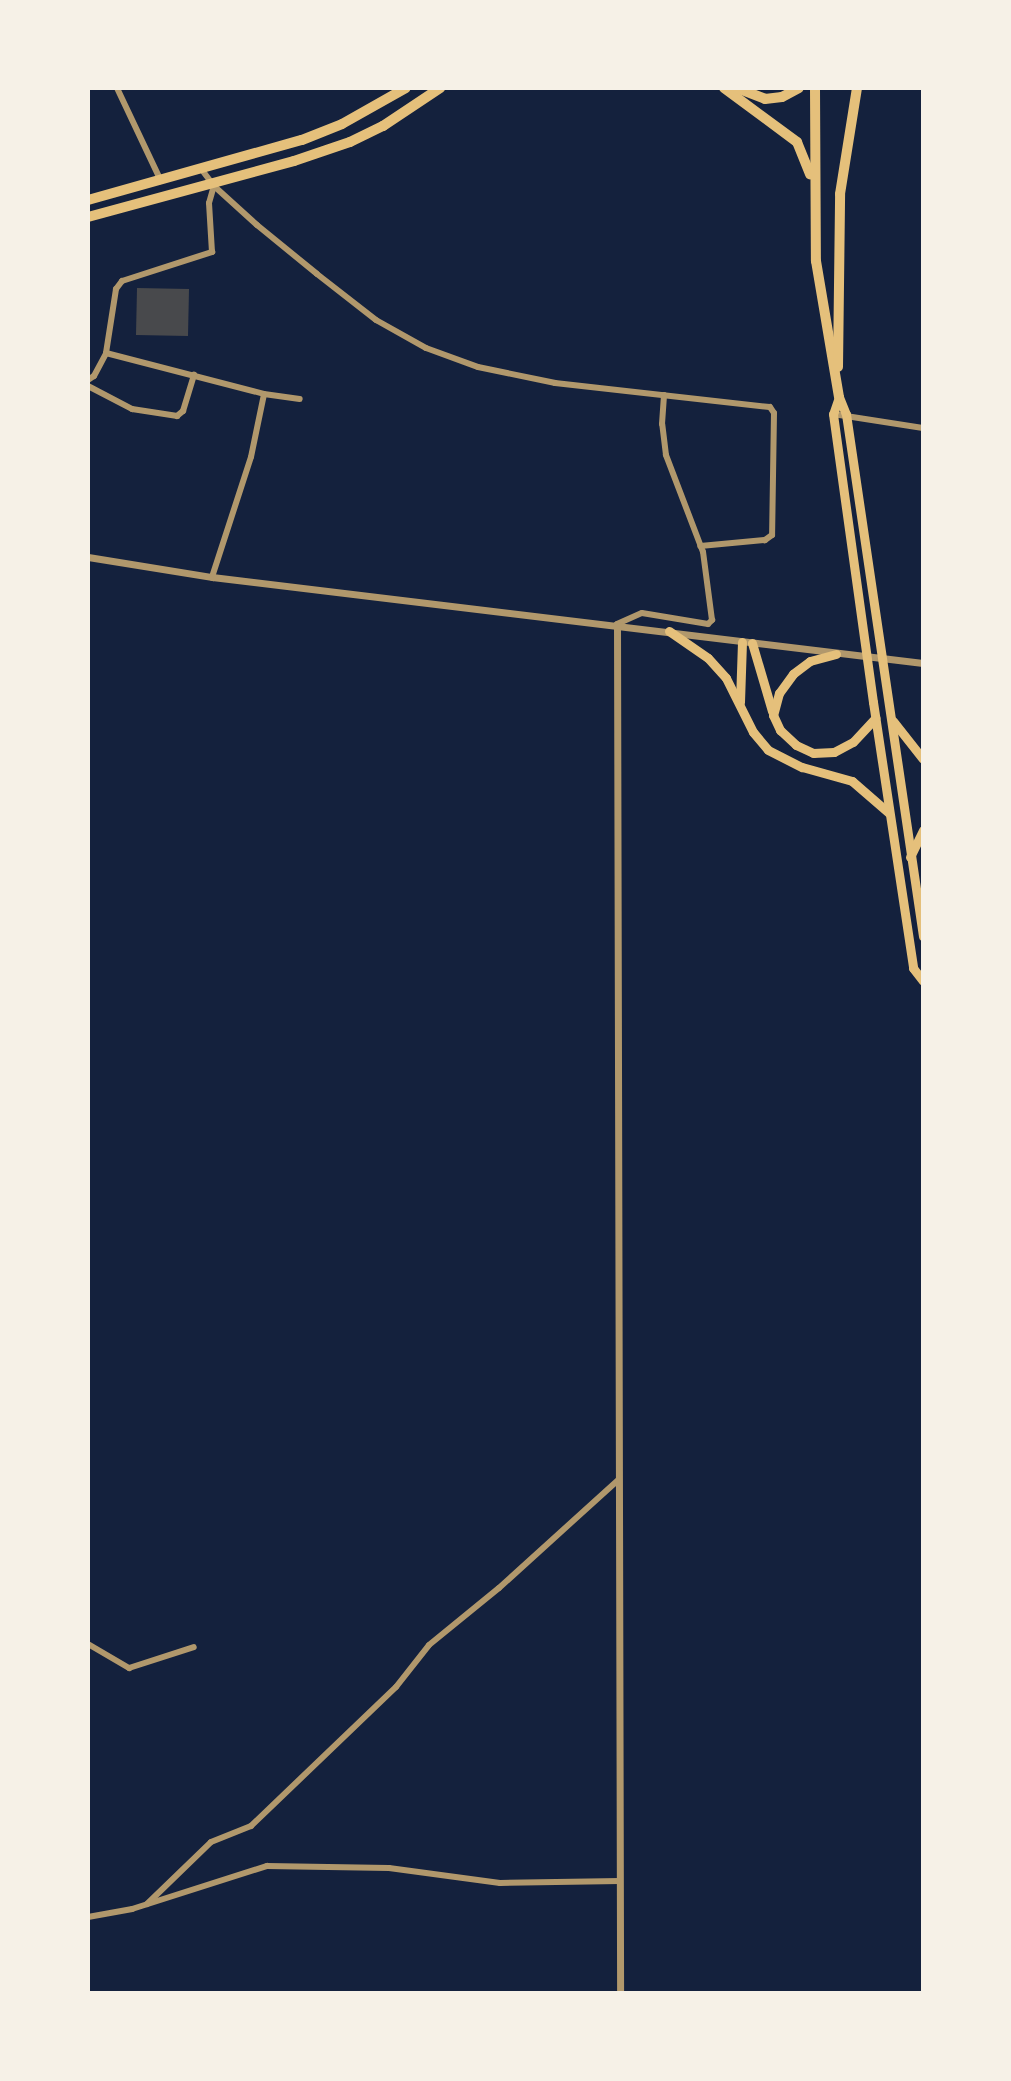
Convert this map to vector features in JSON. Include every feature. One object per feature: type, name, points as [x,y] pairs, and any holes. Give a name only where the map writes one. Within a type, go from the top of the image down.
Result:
[{"type":"highway","points":[[88,200],[302,140],[355,117],[406,88]]},
{"type":"highway","points":[[88,217],[294,161],[350,142],[383,126],[440,88]]},
{"type":"highway","points":[[724,88],[797,142],[814,184]]},
{"type":"highway","points":[[737,88],[765,99],[782,97],[799,88]]},
{"type":"highway","points":[[815,88],[816,261],[838,391]]},
{"type":"highway","points":[[838,391],[840,194],[857,88]]},
{"type":"main road","points":[[838,391],[833,414],[875,718],[913,968],[923,981]]},
{"type":"main road","points":[[838,391],[846,414],[923,936]]},
{"type":"main road","points":[[669,631],[708,658],[726,678],[753,732],[768,750],[802,767],[852,781],[889,813]]},
{"type":"main road","points":[[747,643],[773,715],[788,738],[813,753],[834,752],[853,742],[875,718]]},
{"type":"main road","points":[[740,703],[747,643]]},
{"type":"main road","points":[[773,715],[779,693],[793,674],[810,661],[836,654]]},
{"type":"main road","points":[[891,719],[923,759]]},
{"type":"main road","points":[[910,857],[923,830]]},
{"type":"street","points":[[117,88],[161,181]]},
{"type":"street","points":[[202,170],[212,184],[317,274],[376,320],[426,348],[478,367],[555,383],[770,407],[774,413],[771,537],[700,546]]},
{"type":"street","points":[[194,375],[183,411],[177,416],[132,409],[88,383],[106,353],[116,289],[122,281],[212,252],[209,203],[212,184]]},
{"type":"street","points":[[106,353],[264,394],[300,399]]},
{"type":"street","points":[[212,577],[251,457],[264,394]]},
{"type":"street","points":[[617,624],[642,613],[710,623],[700,546],[666,455],[662,424],[664,395]]},
{"type":"street","points":[[833,414],[923,428]]},
{"type":"street","points":[[88,557],[212,577],[923,663]]},
{"type":"street","points":[[617,624],[620,1993]]},
{"type":"street","points":[[147,1904],[211,1842],[251,1826],[396,1687],[429,1645],[499,1588],[619,1478]]},
{"type":"street","points":[[88,1644],[129,1668],[194,1647]]},
{"type":"street","points":[[88,1917],[147,1904],[267,1866],[389,1868],[500,1883],[620,1881]]},
{"type":"building","points":[[137,288],[189,289],[188,336],[136,335]]}]
